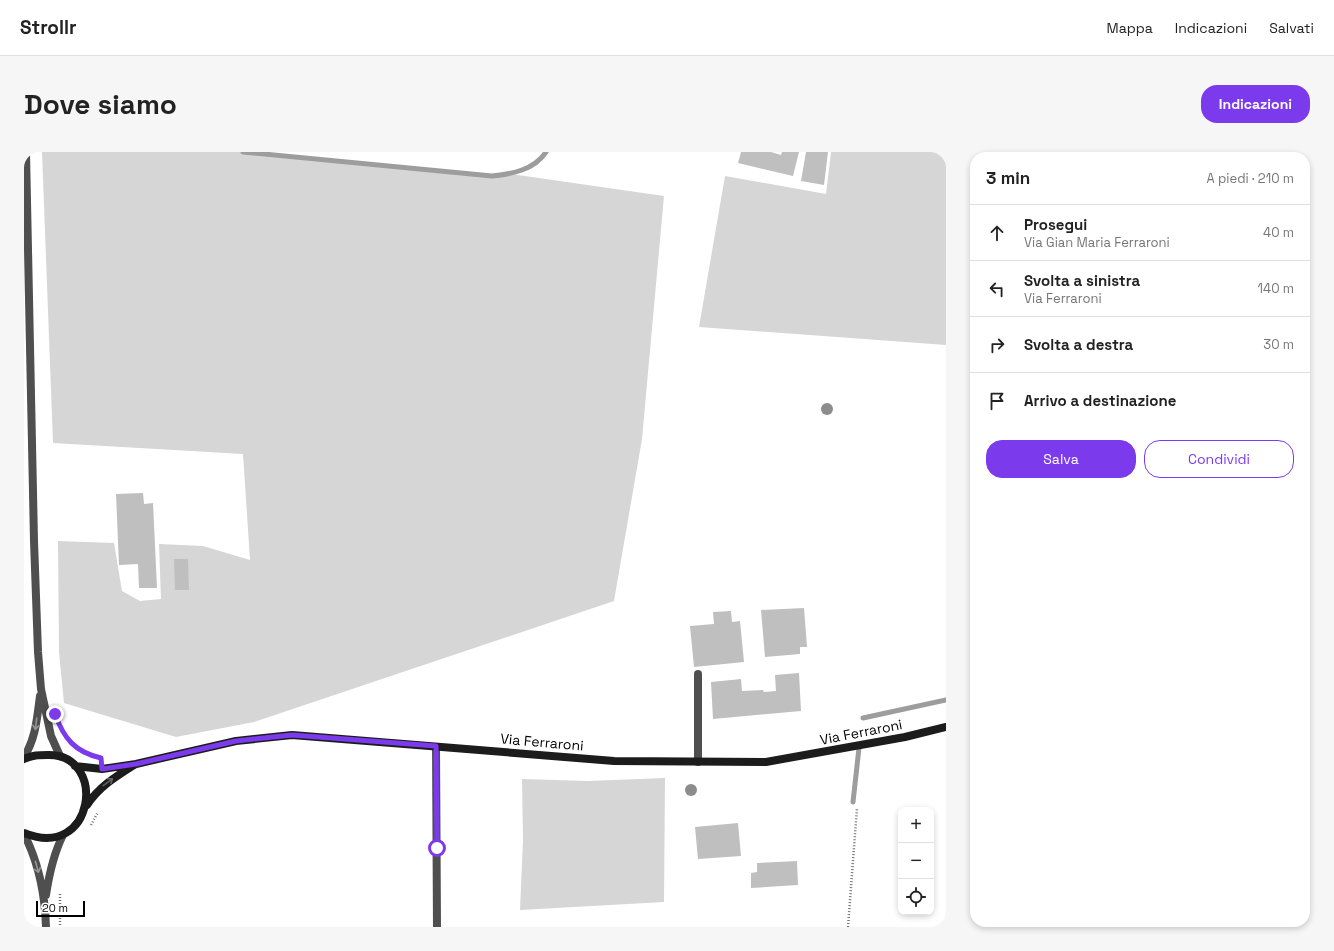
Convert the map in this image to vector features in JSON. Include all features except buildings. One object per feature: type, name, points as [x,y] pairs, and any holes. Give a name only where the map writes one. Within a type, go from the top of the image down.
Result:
[{"type":"main road","name":"Via Ferraroni","points":[[75,766],[102,769],[136,764],[236,741],[292,735],[614,761],[766,762],[905,737],[946,727]]},
{"type":"main road","points":[[24,758],[32,755],[60,756],[75,766],[81,774],[86,786],[86,806]]},
{"type":"main road","name":"Via Ferraroni","points":[[63,835],[75,826],[83,815],[86,806],[95,792],[107,782],[136,764]]},
{"type":"main road","points":[[24,834],[36,838],[55,838],[63,835]]},
{"type":"street","points":[[24,758],[36,730],[40,689],[26,295],[26,152]]},
{"type":"street","points":[[698,674],[698,762]]},
{"type":"street","points":[[40,689],[51,736],[60,756]]},
{"type":"street","points":[[436,746],[437,927]]},
{"type":"street","points":[[24,834],[33,852],[45,902]]},
{"type":"street","points":[[46,927],[45,902],[49,875],[63,835]]},
{"type":"path","points":[[61,730],[77,749],[86,755]]},
{"type":"path","points":[[89,828],[96,818],[99,808]]},
{"type":"path","points":[[848,927],[857,808]]},
{"type":"path","points":[[60,893],[60,927]]},
{"type":"shaded area","points":[[42,152],[243,152],[492,176],[511,174],[664,196],[642,439],[614,601],[254,722],[176,737],[64,703],[59,652],[58,541],[114,543],[122,591],[140,601],[161,599],[159,544],[203,546],[250,560],[243,454],[53,443]]},
{"type":"shaded area","points":[[831,152],[946,152],[946,345],[699,327],[725,176],[826,194]]},
{"type":"shaded area","points":[[665,778],[664,902],[520,910],[523,839],[522,779],[588,781]]},
{"type":"waterway","points":[[243,152],[492,176],[507,174],[529,167],[546,152]]},
{"type":"waterway","points":[[863,718],[946,700]]},
{"type":"waterway","points":[[853,802],[859,748]]},
{"type":"route","points":[[55,714],[61,730],[77,749],[86,755],[101,758],[102,769],[136,764],[236,741],[292,735],[436,746],[437,848]]}]
